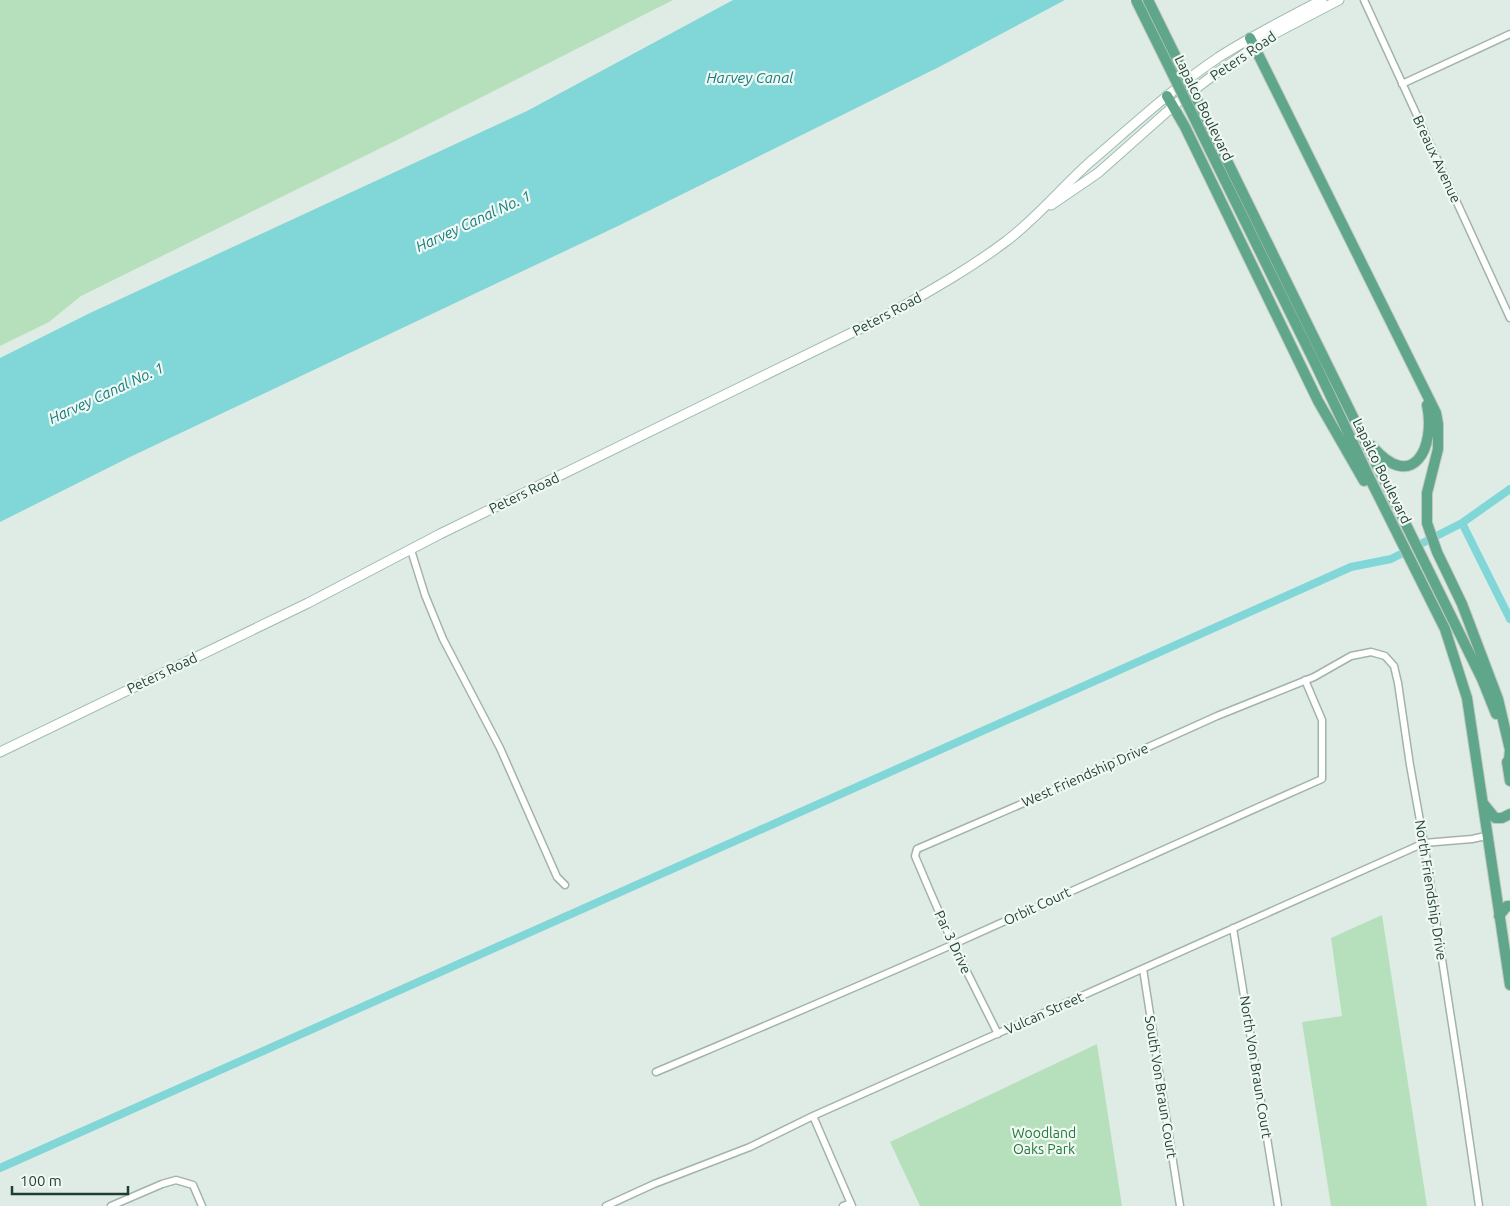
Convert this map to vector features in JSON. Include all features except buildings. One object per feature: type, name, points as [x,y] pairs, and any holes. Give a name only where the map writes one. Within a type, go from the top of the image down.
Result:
[{"type":"main road","name":"Lapalco Boulevard","points":[[1136,0],[1318,358],[1362,434],[1487,689],[1497,718],[1510,781]]},
{"type":"main road","name":"Lapalco Boulevard","points":[[1148,0],[1318,358],[1369,477],[1445,629],[1467,698],[1486,836],[1510,985]]},
{"type":"main road","name":"Peters Road","points":[[0,752],[308,603],[449,530],[886,316],[955,276],[1028,224],[1062,188],[1167,96],[1199,72],[1322,0]]},
{"type":"main road","name":"Peters Road","points":[[1036,214],[1098,173],[1174,106],[1252,42],[1274,34],[1339,0]]},
{"type":"main road","points":[[1252,42],[1436,413],[1439,441],[1427,493],[1428,523],[1437,552],[1462,604],[1498,698],[1510,750],[1508,768]]},
{"type":"main road","points":[[1167,96],[1174,106],[1327,419],[1399,537]]},
{"type":"main road","points":[[1362,434],[1379,454],[1392,464],[1403,467],[1415,462],[1423,455],[1428,435],[1429,413],[1425,392]]},
{"type":"main road","points":[[1482,802],[1492,816],[1496,818],[1502,818],[1510,814]]},
{"type":"main road","points":[[1499,916],[1507,906],[1510,906]]},
{"type":"street","name":"Breaux Avenue","points":[[1364,0],[1510,318]]},
{"type":"street","points":[[1402,84],[1510,34]]},
{"type":"street","points":[[411,550],[424,594],[443,639],[500,748],[557,877],[565,886]]},
{"type":"street","name":"North Friendship Drive","points":[[1305,680],[1314,677],[1351,656],[1371,652],[1385,656],[1394,666],[1424,843],[1478,1206]]},
{"type":"street","name":"West Friendship Drive","points":[[917,849],[1305,680]]},
{"type":"street","name":"Orbit Court","points":[[656,1072],[954,944],[1153,853],[1322,779],[1322,720],[1305,680]]},
{"type":"street","name":"Vulcan Street","points":[[606,1206],[654,1184],[750,1147],[812,1116],[1424,843],[1486,836]]},
{"type":"street","name":"Par 3 Drive","points":[[917,849],[915,856],[954,944],[998,1034]]},
{"type":"street","name":"North Von Braun Court","points":[[1233,928],[1278,1206]]},
{"type":"street","name":"South Von Braun Court","points":[[1143,968],[1180,1206]]},
{"type":"street","points":[[812,1116],[852,1204],[843,1206]]},
{"type":"street","points":[[111,1206],[176,1180],[193,1185],[202,1206]]},
{"type":"green space","points":[[0,0],[673,0],[395,141],[81,296],[49,322],[0,346]]},
{"type":"green space","points":[[1382,915],[1427,1206],[1331,1206],[1302,1022],[1342,1016],[1331,938]]},
{"type":"green space","name":"Woodland Oaks Park","points":[[1097,1044],[1122,1206],[920,1206],[890,1142]]},
{"type":"water","name":"Harvey Canal","points":[[733,0],[1065,0],[939,67],[618,226],[130,457],[0,522],[0,358],[90,313],[527,111]]},
{"type":"waterway","points":[[0,1168],[1351,567],[1391,559],[1462,523],[1510,489]]},
{"type":"waterway","points":[[1462,523],[1510,619]]},
{"type":"water label","name":"Harvey Canal No. 1","points":[[473,221]]},
{"type":"water label","name":"Harvey Canal No. 1","points":[[106,393]]}]
